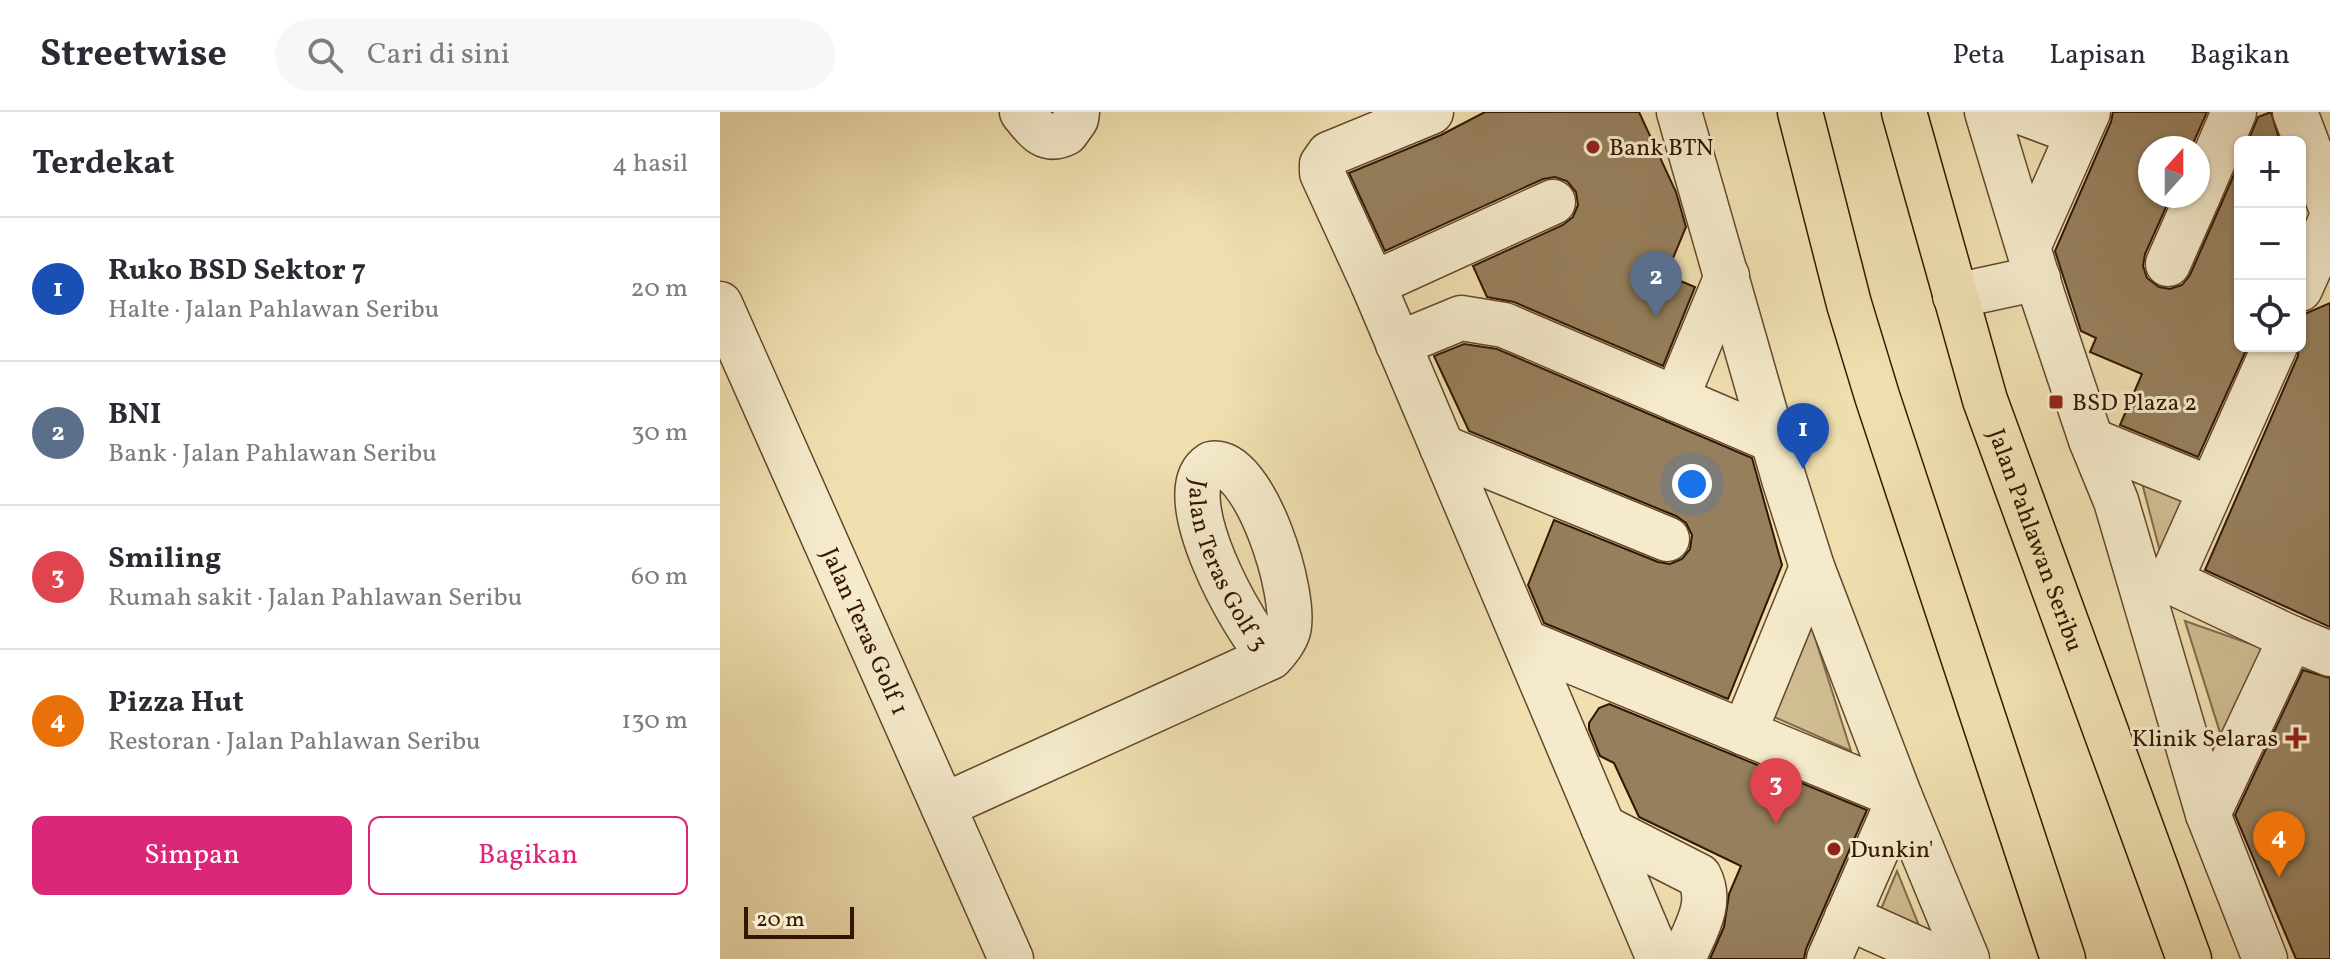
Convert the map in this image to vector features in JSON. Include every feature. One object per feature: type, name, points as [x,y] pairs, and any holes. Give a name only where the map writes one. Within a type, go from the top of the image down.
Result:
[{"type":"main road","points":[[1800,112],[1849,304],[1877,396],[2063,959]]},
{"type":"main road","name":"Jalan Pahlawan Seribu","points":[[1904,112],[1990,414],[2189,959]]},
{"type":"street","points":[[1022,112],[1039,134],[1052,137],[1066,133],[1077,112]]},
{"type":"street","points":[[1431,112],[1329,154],[1322,164],[1322,173],[1373,284],[1659,959]]},
{"type":"street","points":[[1679,112],[1812,567],[1900,797],[1967,959]]},
{"type":"street","points":[[1987,112],[2091,440],[2156,585],[2208,814],[2265,959]]},
{"type":"street","points":[[1955,296],[2034,262],[2083,123],[2021,112]]},
{"type":"street","points":[[2210,168],[2234,112]]},
{"type":"street","points":[[2295,112],[2330,205]]},
{"type":"street","points":[[1373,284],[1553,202]]},
{"type":"street","points":[[2168,264],[2193,208]]},
{"type":"street","points":[[2304,280],[2330,222]]},
{"type":"street","points":[[1676,399],[1727,276]]},
{"type":"street","name":"Jalan Teras Golf 1","points":[[720,304],[1011,959]]},
{"type":"street","points":[[1398,344],[1461,318],[1504,325],[1775,441]]},
{"type":"street","points":[[2156,585],[2211,489],[2272,352]]},
{"type":"street","points":[[2091,440],[2211,489]]},
{"type":"street","points":[[1442,447],[1667,539]]},
{"type":"street","points":[[1744,733],[1812,567]]},
{"type":"street","points":[[2156,585],[2310,646],[2208,814]]},
{"type":"street","points":[[1525,642],[1900,797]]},
{"type":"street","name":"Jalan Teras Golf 3","points":[[943,806],[1271,657]]},
{"type":"street","points":[[1829,959],[1900,797]]},
{"type":"street","points":[[1603,827],[1699,876],[1705,888],[1705,906],[1683,959]]},
{"type":"street","points":[[1847,917],[1940,959]]},
{"type":"shaded area","points":[[2142,483],[2192,501],[2164,567]]},
{"type":"shaded area","points":[[2185,621],[2265,649],[2227,755]]},
{"type":"shaded area","points":[[1811,625],[1851,751],[1772,716]]},
{"type":"shaded area","points":[[1897,871],[1922,933],[1879,914]]},
{"type":"building","points":[[1485,112],[1639,112],[1676,192],[1686,227],[1666,275],[1695,287],[1663,366],[1514,302],[1487,297],[1473,266],[1563,225],[1573,217],[1578,205],[1576,192],[1567,181],[1555,177],[1543,179],[1385,251],[1349,173],[1441,135]]},
{"type":"building","points":[[2113,112],[2207,112],[2196,136],[2138,136],[2138,208],[2166,208],[2145,254],[2143,266],[2147,278],[2159,287],[2170,289],[2182,285],[2190,275],[2234,175],[2234,352],[2245,352],[2198,457],[2120,425],[2142,374],[2090,352],[2096,338],[2081,331],[2055,251]]},
{"type":"building","points":[[2271,112],[2278,136],[2250,136],[2258,117]]},
{"type":"building","points":[[2330,303],[2330,627],[2205,570],[2298,352],[2306,352],[2306,313]]},
{"type":"building","points":[[1464,344],[1497,349],[1752,458],[1782,565],[1728,699],[1544,623],[1528,585],[1554,520],[1670,564],[1682,559],[1690,549],[1692,535],[1686,523],[1676,516],[1469,431],[1434,356]]},
{"type":"building","points":[[2303,670],[2330,678],[2330,959],[2296,959],[2235,815]]},
{"type":"building","points":[[1609,704],[1867,810],[1804,959],[1710,959],[1724,927],[1729,894],[1741,866],[1639,817],[1614,763],[1600,756],[1589,729],[1589,723],[1599,708]]},
{"type":"place","name":"Bank BTN","points":[[1593,147]]},
{"type":"place","name":"BNI","points":[[1656,317]]},
{"type":"place","name":"BSD Plaza 2","points":[[2056,402]]},
{"type":"place","name":"Ruko BSD Sektor 7","points":[[1803,469]]},
{"type":"place","name":"Klinik Selaras","points":[[2296,738]]},
{"type":"place","name":"Smiling","points":[[1776,824]]},
{"type":"place","name":"Dunkin'","points":[[1834,849]]},
{"type":"place","name":"Pizza Hut","points":[[2279,877]]}]
